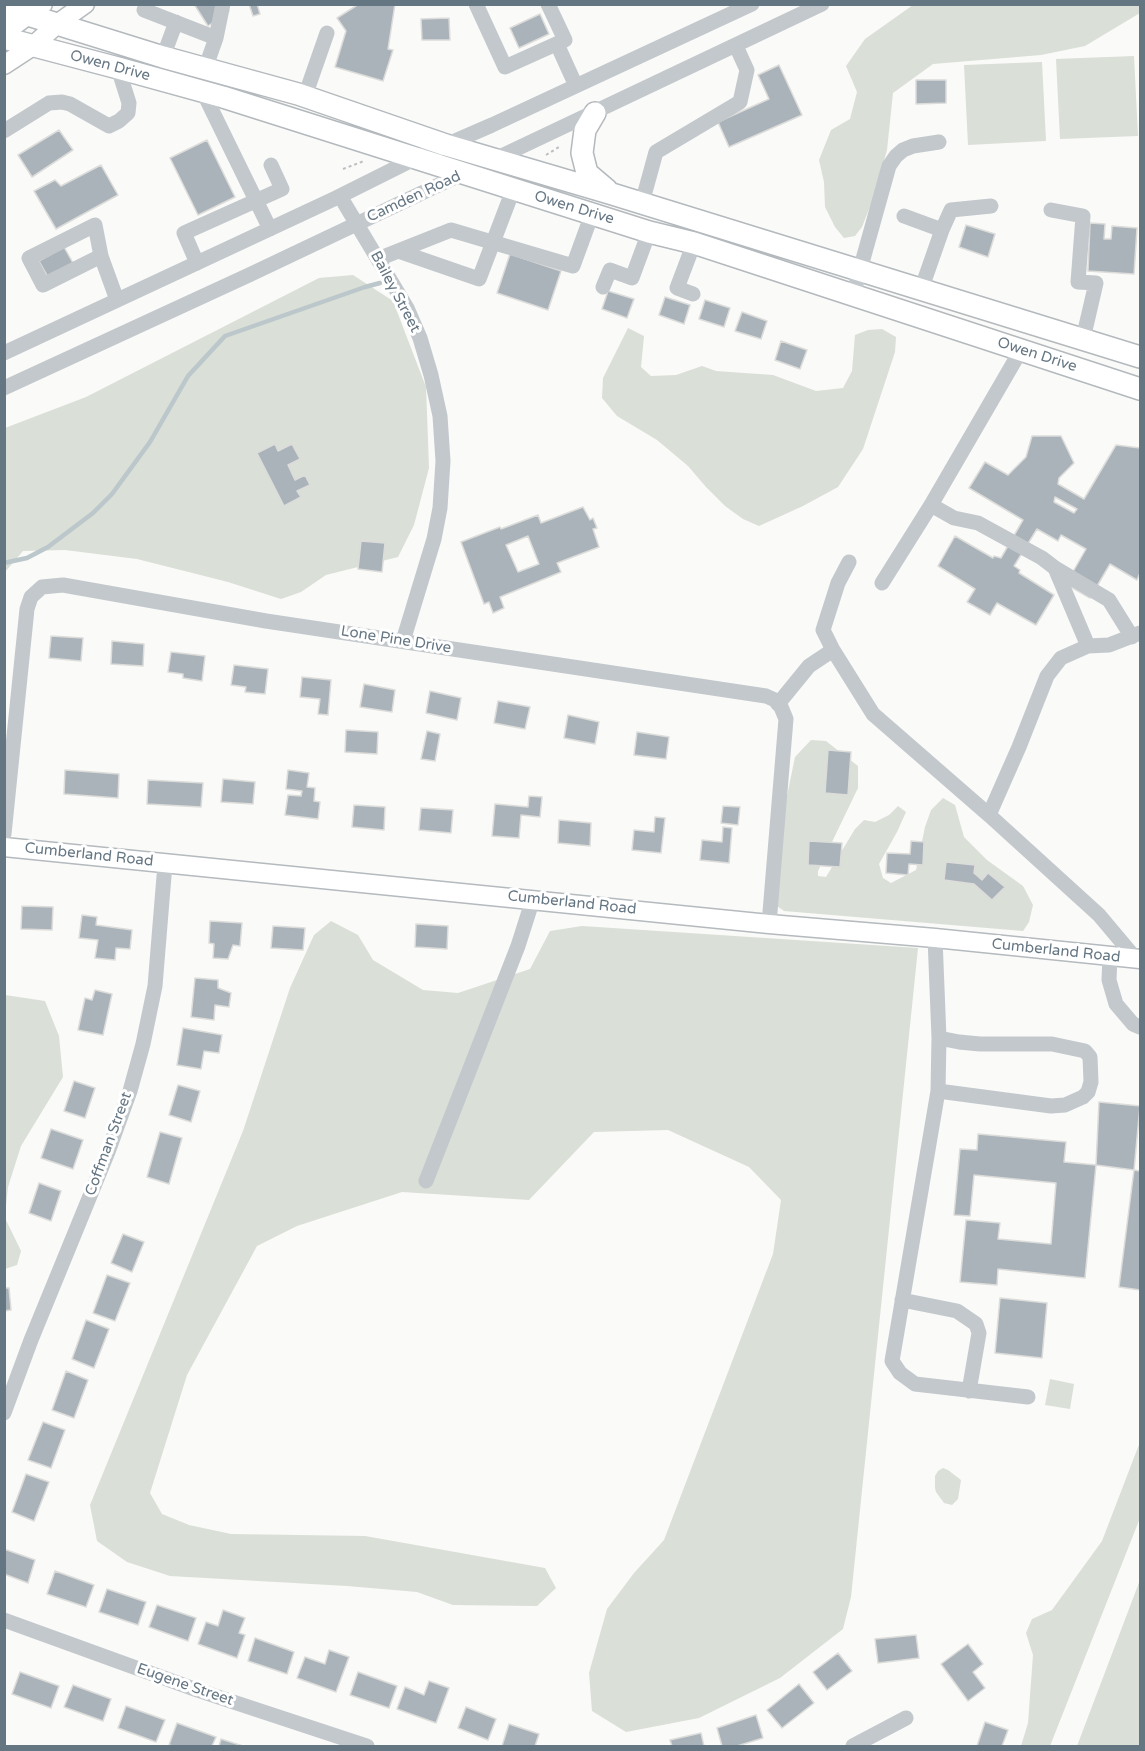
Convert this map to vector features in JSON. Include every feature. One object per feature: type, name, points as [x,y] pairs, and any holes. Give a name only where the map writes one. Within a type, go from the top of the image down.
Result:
[{"type":"highway","name":"Owen Drive","points":[[4,11],[35,10],[57,24],[163,57],[305,96],[446,145],[1140,357]]},
{"type":"highway","name":"Owen Drive","points":[[4,38],[203,92],[513,190],[650,232],[694,243],[1140,389]]},
{"type":"highway","points":[[595,113],[585,130],[582,153],[587,173],[609,193]]},
{"type":"highway","points":[[1021,350],[1035,343],[1140,375]]},
{"type":"main road","points":[[4,65],[33,46],[57,24],[85,4]]},
{"type":"main road","points":[[4,33],[35,10]]},
{"type":"main road","name":"Cumberland Road","points":[[4,847],[1138,959]]},
{"type":"street","points":[[147,4],[144,10],[216,38]]},
{"type":"street","points":[[205,69],[216,38],[223,4]]},
{"type":"street","points":[[476,4],[505,67],[565,40],[548,4]]},
{"type":"street","points":[[4,352],[270,229],[416,158],[752,4]]},
{"type":"street","name":"Camden Road","points":[[4,388],[595,113],[822,4]]},
{"type":"street","points":[[163,57],[176,22]]},
{"type":"street","points":[[305,96],[327,33]]},
{"type":"street","points":[[557,44],[576,86]]},
{"type":"street","points":[[642,203],[656,152],[740,102],[747,70],[736,46]]},
{"type":"street","points":[[4,131],[49,103],[70,104],[109,126],[119,121],[128,113],[129,103],[118,68]]},
{"type":"street","points":[[203,92],[270,229]]},
{"type":"street","points":[[853,295],[889,166],[903,150],[939,142]]},
{"type":"street","points":[[197,263],[184,233],[282,189],[271,165]]},
{"type":"street","points":[[398,251],[479,279],[513,190]]},
{"type":"street","name":"Bailey Street","points":[[340,196],[406,308],[420,338],[440,416],[442,472],[438,518],[427,565],[403,641]]},
{"type":"street","points":[[921,290],[951,210],[991,206]]},
{"type":"street","points":[[1051,210],[1083,216],[1078,282],[1096,283],[1083,339]]},
{"type":"street","points":[[378,259],[452,230],[573,266],[592,214]]},
{"type":"street","points":[[904,216],[942,230]]},
{"type":"street","points":[[101,256],[43,285],[29,258],[95,225],[101,256],[117,300]]},
{"type":"street","points":[[603,287],[610,270],[632,278],[650,232]]},
{"type":"street","points":[[693,294],[677,288],[694,243]]},
{"type":"street","points":[[882,583],[931,505],[1021,350]]},
{"type":"street","points":[[931,505],[954,518],[978,523],[1042,558],[1109,600],[1136,635],[1108,645],[1088,646],[1061,658],[1047,676],[989,815]]},
{"type":"street","points":[[849,562],[838,583],[823,630],[873,714],[1099,915],[1138,959]]},
{"type":"street","points":[[1055,568],[1088,646]]},
{"type":"street","name":"Lone Pine Drive","points":[[4,834],[27,609],[31,597],[42,587],[63,585],[266,621],[766,696],[778,704]]},
{"type":"street","points":[[769,924],[786,729],[786,719],[782,707],[778,704],[809,666],[833,650]]},
{"type":"street","name":"Coffman Street","points":[[4,1413],[130,1091],[155,986],[165,864]]},
{"type":"street","points":[[426,1182],[518,946],[533,899]]},
{"type":"street","points":[[935,938],[939,1038],[938,1091],[892,1360],[900,1373],[915,1384],[1028,1397]]},
{"type":"street","points":[[1110,956],[1109,980],[1116,1004],[1133,1024],[1140,1027]]},
{"type":"street","points":[[938,1091],[1051,1106],[1065,1105],[1083,1097],[1088,1092],[1091,1082],[1090,1057],[1085,1051],[1052,1044],[980,1044],[939,1038]]},
{"type":"street","points":[[902,1300],[957,1311],[976,1324],[979,1333],[969,1390]]},
{"type":"street","name":"Eugene Street","points":[[4,1620],[197,1690],[367,1746]]},
{"type":"street","points":[[853,1746],[906,1718]]},
{"type":"path","points":[[551,146],[568,149]]},
{"type":"path","points":[[546,155],[559,147]]},
{"type":"path","points":[[343,169],[367,160]]},
{"type":"path","points":[[351,166],[360,171]]},
{"type":"shaded area","points":[[913,5],[1140,5],[1140,13],[1085,46],[1041,55],[933,64],[893,93],[887,150],[873,199],[862,227],[855,236],[844,238],[835,227],[825,207],[824,182],[819,160],[831,130],[850,119],[857,92],[846,66],[865,39]]},
{"type":"shaded area","points":[[1134,56],[1138,136],[1060,139],[1056,59]]},
{"type":"shaded area","points":[[1042,62],[1046,141],[968,145],[964,65]]},
{"type":"shaded area","points":[[353,275],[393,301],[426,387],[429,468],[414,525],[398,557],[326,575],[301,592],[281,599],[228,582],[137,559],[65,550],[23,551],[5,572],[5,428],[86,397],[319,278]]},
{"type":"shaded area","points":[[628,328],[644,336],[641,367],[651,376],[676,375],[702,366],[716,371],[773,375],[816,391],[843,388],[852,371],[855,335],[868,330],[882,329],[896,337],[895,352],[863,449],[838,487],[759,526],[743,519],[725,506],[688,466],[657,440],[617,416],[602,398],[603,378]]},
{"type":"shaded area","points":[[811,740],[826,741],[858,766],[858,788],[818,871],[818,876],[826,877],[855,829],[864,820],[875,822],[889,815],[898,806],[906,812],[879,864],[883,878],[891,883],[916,870],[931,810],[943,798],[955,805],[964,837],[987,860],[1023,886],[1033,905],[1029,922],[1023,931],[784,911],[777,906],[786,801],[795,757]]},
{"type":"shaded area","points":[[331,921],[358,935],[373,960],[423,990],[458,993],[530,969],[550,931],[582,926],[918,948],[851,1597],[843,1629],[780,1678],[699,1718],[626,1732],[592,1711],[589,1673],[607,1609],[634,1573],[664,1540],[773,1254],[781,1200],[749,1167],[668,1130],[594,1132],[529,1200],[402,1192],[297,1226],[257,1246],[187,1375],[150,1493],[162,1514],[189,1525],[231,1534],[365,1536],[545,1568],[556,1588],[537,1606],[453,1605],[417,1592],[170,1576],[127,1562],[97,1541],[90,1505],[243,1131],[290,988],[314,935]]},
{"type":"shaded area","points":[[5,995],[45,1001],[59,1036],[63,1077],[21,1146],[8,1187],[5,1215]]},
{"type":"shaded area","points":[[5,1218],[21,1251],[17,1265],[5,1269]]},
{"type":"shaded area","points":[[1050,1379],[1074,1384],[1070,1409],[1045,1405]]},
{"type":"shaded area","points":[[1140,1442],[1140,1518],[1050,1746],[1021,1746],[1028,1723],[1033,1655],[1026,1633],[1032,1619],[1052,1610],[1102,1541]]},
{"type":"shaded area","points":[[943,1468],[961,1480],[958,1499],[952,1505],[944,1503],[935,1488],[935,1476]]},
{"type":"shaded area","points":[[1140,1580],[1140,1746],[1077,1746]]},
{"type":"building","points":[[194,4],[225,4],[229,11],[208,26]]},
{"type":"building","points":[[249,4],[257,4],[260,14],[253,16]]},
{"type":"building","points":[[359,4],[395,4],[388,49],[393,50],[383,81],[335,67],[346,31],[337,18]]},
{"type":"building","points":[[540,14],[549,34],[519,48],[510,28]]},
{"type":"building","points":[[449,18],[450,40],[422,40],[421,19]]},
{"type":"building","points":[[779,65],[802,115],[729,147],[718,122],[769,99],[758,75]]},
{"type":"building","points":[[916,80],[946,80],[946,103],[916,104]]},
{"type":"building","points":[[59,130],[73,150],[32,177],[18,155]]},
{"type":"building","points":[[207,140],[235,197],[198,215],[170,158]]},
{"type":"building","points":[[101,165],[118,195],[56,229],[34,191],[55,180],[61,186]]},
{"type":"building","points":[[1090,223],[1105,224],[1104,239],[1111,239],[1112,226],[1137,228],[1134,274],[1088,271]]},
{"type":"building","points":[[966,225],[995,234],[988,257],[959,247]]},
{"type":"building","points":[[64,247],[73,263],[48,277],[39,261]]},
{"type":"building","points":[[510,254],[561,271],[548,310],[497,293]]},
{"type":"building","points":[[608,291],[634,299],[627,318],[602,309]]},
{"type":"building","points":[[665,297],[690,305],[684,324],[659,315]]},
{"type":"building","points":[[705,300],[730,308],[724,327],[699,319]]},
{"type":"building","points":[[742,312],[767,321],[761,339],[735,331]]},
{"type":"building","points":[[781,341],[807,350],[800,369],[775,360]]},
{"type":"building","points":[[1032,436],[1061,436],[1074,463],[1059,478],[1058,484],[1084,499],[1116,445],[1140,448],[1140,573],[1137,580],[1110,564],[1090,598],[1066,584],[1086,549],[1061,535],[1058,541],[1037,529],[1014,566],[1020,570],[1019,573],[1054,595],[1036,625],[997,603],[990,615],[967,602],[975,589],[938,566],[955,536],[993,558],[994,556],[1001,558],[1023,520],[969,488],[985,462],[1008,475],[1026,457]],"holes":[[[1055,497],[1077,509],[1074,513],[1054,502]]]},
{"type":"building","points":[[275,444],[278,451],[292,444],[300,459],[288,465],[295,480],[305,475],[310,485],[297,491],[301,497],[284,506],[257,453]]},
{"type":"building","points":[[583,507],[590,520],[593,518],[597,528],[593,529],[599,547],[557,563],[561,572],[500,597],[504,608],[493,613],[489,602],[484,604],[461,542],[538,515],[541,523]],"holes":[[[528,536],[539,564],[518,572],[506,545]]]},
{"type":"building","points":[[361,541],[385,543],[382,572],[358,569]]},
{"type":"building","points":[[51,636],[83,638],[81,661],[49,658]]},
{"type":"building","points":[[112,641],[144,644],[143,666],[111,664]]},
{"type":"building","points":[[171,652],[205,656],[202,681],[183,678],[183,674],[168,672]]},
{"type":"building","points":[[234,665],[268,669],[265,694],[245,692],[246,687],[231,685]]},
{"type":"building","points":[[302,677],[331,680],[328,715],[318,714],[320,699],[300,697]]},
{"type":"building","points":[[364,684],[395,690],[392,712],[360,707]]},
{"type":"building","points":[[430,691],[461,698],[457,720],[426,713]]},
{"type":"building","points":[[498,701],[530,707],[525,729],[494,723]]},
{"type":"building","points":[[568,715],[599,722],[595,744],[564,738]]},
{"type":"building","points":[[346,730],[378,732],[377,754],[345,752]]},
{"type":"building","points":[[427,731],[440,734],[435,761],[421,759]]},
{"type":"building","points":[[637,732],[669,737],[666,759],[634,755]]},
{"type":"building","points":[[828,750],[851,752],[848,795],[825,793]]},
{"type":"building","points":[[65,770],[119,774],[118,798],[64,794]]},
{"type":"building","points":[[288,770],[309,773],[307,787],[315,788],[314,801],[320,802],[318,819],[285,815],[288,795],[301,796],[302,791],[286,789]]},
{"type":"building","points":[[223,779],[255,782],[253,804],[221,802]]},
{"type":"building","points":[[148,780],[203,783],[201,807],[147,804]]},
{"type":"building","points":[[529,796],[542,797],[540,817],[521,815],[519,838],[492,836],[495,804],[528,807]]},
{"type":"building","points":[[354,805],[385,807],[384,830],[352,827]]},
{"type":"building","points":[[723,806],[740,807],[738,825],[721,823]]},
{"type":"building","points":[[421,808],[453,810],[451,833],[419,830]]},
{"type":"building","points":[[655,817],[665,818],[661,853],[632,850],[634,830],[654,832]]},
{"type":"building","points":[[559,820],[591,823],[590,846],[558,843]]},
{"type":"building","points":[[723,827],[732,828],[729,863],[700,860],[702,840],[722,842]]},
{"type":"building","points":[[809,841],[842,843],[840,867],[808,865]]},
{"type":"building","points":[[911,841],[924,842],[923,865],[909,864],[908,875],[886,873],[887,853],[910,854]]},
{"type":"building","points":[[946,862],[975,865],[974,873],[982,880],[988,873],[1005,887],[992,900],[974,884],[944,880]]},
{"type":"building","points":[[22,906],[53,907],[52,930],[21,929]]},
{"type":"building","points":[[82,915],[97,917],[96,925],[132,930],[130,949],[116,948],[115,960],[95,958],[98,940],[79,938]]},
{"type":"building","points":[[210,921],[242,923],[240,946],[233,945],[228,959],[213,958],[214,944],[209,943]]},
{"type":"building","points":[[416,924],[448,926],[447,949],[415,947]]},
{"type":"building","points":[[273,926],[305,928],[303,950],[271,948]]},
{"type":"building","points":[[195,978],[218,980],[218,988],[231,993],[229,1007],[215,1005],[214,1020],[191,1017]]},
{"type":"building","points":[[95,990],[112,994],[103,1035],[78,1030],[85,998],[92,1000]]},
{"type":"building","points":[[183,1028],[222,1035],[219,1053],[204,1051],[201,1069],[177,1065]]},
{"type":"building","points":[[74,1081],[95,1088],[85,1118],[64,1111]]},
{"type":"building","points":[[178,1085],[200,1091],[191,1122],[169,1115]]},
{"type":"building","points":[[1099,1102],[1140,1106],[1134,1170],[1096,1165]]},
{"type":"building","points":[[51,1129],[83,1140],[73,1169],[41,1158]]},
{"type":"building","points":[[160,1132],[182,1138],[169,1184],[147,1177]]},
{"type":"building","points":[[978,1134],[1066,1142],[1064,1162],[1096,1165],[1085,1278],[998,1269],[997,1285],[960,1282],[966,1220],[1000,1223],[998,1239],[1051,1244],[1056,1183],[974,1175],[970,1216],[954,1215],[960,1149],[977,1150]]},
{"type":"building","points":[[1134,1170],[1140,1171],[1140,1290],[1119,1287]]},
{"type":"building","points":[[39,1183],[61,1191],[51,1221],[29,1213]]},
{"type":"building","points":[[123,1234],[144,1242],[132,1272],[111,1263]]},
{"type":"building","points":[[107,1275],[130,1283],[115,1321],[93,1313]]},
{"type":"building","points":[[4,1288],[9,1288],[11,1310],[4,1311]]},
{"type":"building","points":[[1000,1298],[1047,1303],[1042,1358],[995,1353]]},
{"type":"building","points":[[86,1320],[109,1329],[94,1368],[72,1359]]},
{"type":"building","points":[[66,1371],[88,1380],[74,1418],[52,1410]]},
{"type":"building","points":[[43,1422],[65,1430],[51,1468],[28,1460]]},
{"type":"building","points":[[26,1474],[49,1482],[34,1521],[12,1512]]},
{"type":"building","points":[[4,1549],[35,1560],[28,1583],[4,1574]]},
{"type":"building","points":[[55,1571],[94,1585],[86,1607],[47,1594]]},
{"type":"building","points":[[107,1589],[146,1602],[138,1625],[99,1612]]},
{"type":"building","points":[[157,1605],[196,1618],[188,1641],[149,1627]]},
{"type":"building","points":[[223,1610],[245,1618],[239,1633],[245,1635],[237,1658],[198,1644],[206,1622],[218,1626]]},
{"type":"building","points":[[916,1635],[919,1658],[878,1663],[875,1639]]},
{"type":"building","points":[[255,1638],[294,1652],[287,1674],[248,1661]]},
{"type":"building","points":[[968,1644],[983,1664],[973,1672],[985,1688],[968,1701],[941,1664]]},
{"type":"building","points":[[329,1650],[349,1657],[336,1692],[297,1678],[305,1657],[325,1664]]},
{"type":"building","points":[[838,1653],[852,1671],[827,1690],[813,1672]]},
{"type":"building","points":[[20,1672],[59,1686],[51,1708],[12,1694]]},
{"type":"building","points":[[358,1672],[397,1686],[389,1708],[350,1695]]},
{"type":"building","points":[[429,1681],[449,1688],[436,1723],[397,1709],[405,1687],[424,1695]]},
{"type":"building","points":[[799,1684],[814,1703],[782,1728],[767,1710]]},
{"type":"building","points":[[73,1685],[111,1699],[103,1721],[64,1707]]},
{"type":"building","points":[[126,1706],[165,1720],[156,1742],[118,1728]]},
{"type":"building","points":[[466,1707],[496,1719],[488,1740],[458,1728]]},
{"type":"building","points":[[756,1715],[763,1738],[737,1746],[722,1746],[717,1728]]},
{"type":"building","points":[[985,1722],[1008,1730],[1002,1746],[977,1746]]},
{"type":"building","points":[[177,1723],[216,1737],[212,1746],[169,1745]]},
{"type":"building","points":[[509,1724],[539,1734],[535,1746],[502,1746]]},
{"type":"building","points":[[701,1733],[704,1746],[672,1746],[670,1740]]},
{"type":"building","points":[[221,1739],[243,1746],[219,1746]]},
{"type":"waterway","points":[[4,563],[27,558],[48,547],[93,513],[112,494],[150,442],[188,376],[225,336],[380,283]]}]
